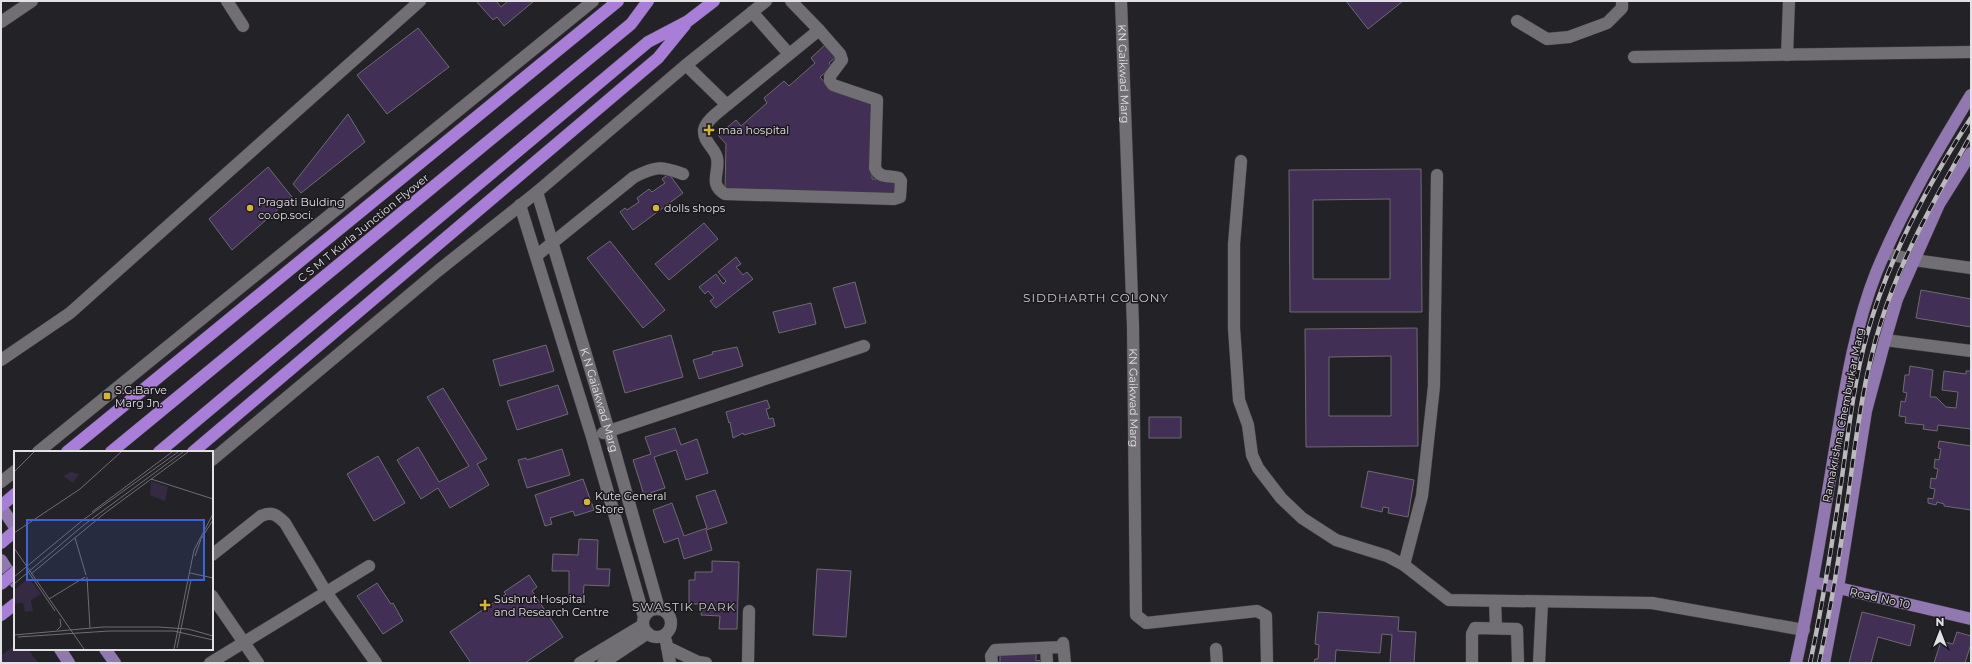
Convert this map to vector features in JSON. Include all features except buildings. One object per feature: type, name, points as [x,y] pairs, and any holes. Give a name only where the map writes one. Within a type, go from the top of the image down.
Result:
[{"type":"highway","points":[[68,451],[618,1]]},
{"type":"highway","name":"C S M T Kurla Junction Flyover","points":[[112,451],[631,24],[648,1]]},
{"type":"highway","points":[[159,451],[648,42],[688,21],[714,1]]},
{"type":"highway","points":[[194,451],[658,58],[688,21]]},
{"type":"highway","points":[[1,506],[14,495]]},
{"type":"highway","points":[[1,543],[14,532]]},
{"type":"highway","points":[[1,584],[14,573]]},
{"type":"highway","points":[[1,616],[14,605]]},
{"type":"main road","name":"Ramakrishna Chemburkar Marg","points":[[1796,663],[1804,630],[1842,412],[1859,328],[1876,274],[1922,175],[1971,95]]},
{"type":"main road","name":"Ramakrishna Chemburkar Marg","points":[[1824,663],[1838,588],[1866,411],[1885,340],[1897,299],[1939,204],[1971,153]]},
{"type":"main road","points":[[1,506],[14,526]]},
{"type":"main road","points":[[1,560],[14,580]]},
{"type":"main road","name":"Road No 10","points":[[1813,582],[1971,619]]},
{"type":"main road","points":[[61,650],[69,663]]},
{"type":"main road","points":[[105,650],[115,663]]},
{"type":"street","points":[[1,22],[32,1]]},
{"type":"street","points":[[227,1],[243,26]]},
{"type":"street","points":[[1,360],[70,313],[420,1]]},
{"type":"street","points":[[39,451],[593,1]]},
{"type":"street","points":[[213,459],[439,270],[537,192],[686,64],[766,1]]},
{"type":"street","points":[[791,1],[819,30],[840,54],[842,60],[830,76],[830,81],[833,85],[877,100],[875,168],[878,174],[884,177],[899,178],[901,181],[900,197],[894,199],[725,194],[719,191],[715,182],[718,160],[705,138],[704,130],[707,123],[819,30]]},
{"type":"street","name":"KN Gaikwad Marg","points":[[1122,1],[1133,326],[1136,615],[1146,622],[1257,611],[1266,616],[1268,663]]},
{"type":"street","points":[[1517,21],[1547,39],[1569,37],[1607,23],[1622,8],[1622,1]]},
{"type":"street","points":[[1787,55],[1789,1]]},
{"type":"street","points":[[752,12],[789,54]]},
{"type":"street","points":[[1634,57],[1971,52]]},
{"type":"street","points":[[686,64],[727,105]]},
{"type":"street","points":[[1242,161],[1234,244],[1234,328],[1238,391],[1248,425],[1252,455],[1258,468],[1281,498],[1302,518],[1336,540],[1387,556],[1404,565],[1449,600],[1652,603],[1804,630]]},
{"type":"street","points":[[536,256],[634,177],[646,171],[662,167],[683,174]]},
{"type":"street","points":[[1404,565],[1422,496],[1434,386],[1437,175]]},
{"type":"street","name":"K N Gaiakwad Marg","points":[[537,192],[609,430],[659,608]]},
{"type":"street","name":"K N Gaiakwad Marg","points":[[520,205],[592,437],[645,625]]},
{"type":"street","points":[[1886,253],[1914,260],[1971,268]]},
{"type":"street","points":[[1885,340],[1971,351]]},
{"type":"street","points":[[592,437],[609,430],[864,346]]},
{"type":"street","points":[[570,366],[588,361]]},
{"type":"street","points":[[1,482],[14,472]]},
{"type":"street","points":[[213,554],[261,516],[273,513],[279,516],[285,523],[326,592],[376,663]]},
{"type":"street","points":[[210,663],[369,566]]},
{"type":"street","points":[[213,597],[258,663]]},
{"type":"street","points":[[1495,601],[1496,628]]},
{"type":"street","points":[[1539,663],[1542,602]]},
{"type":"street","points":[[603,663],[645,625],[650,610],[659,608],[668,613],[672,622],[666,641],[670,663]]},
{"type":"street","points":[[748,612],[748,663]]},
{"type":"street","points":[[645,625],[656,637],[666,641],[698,662],[706,663]]},
{"type":"street","points":[[581,663],[645,625]]},
{"type":"street","points":[[1472,663],[1473,630],[1475,628],[1517,629],[1518,663]]},
{"type":"street","points":[[992,663],[991,656],[996,650],[1046,648],[1063,645],[1065,663]]},
{"type":"street","points":[[1046,648],[1047,663]]},
{"type":"street","points":[[1518,648],[1540,648]]},
{"type":"street","points":[[1216,649],[1217,663]]},
{"type":"shaded area","points":[[14,646],[14,650],[29,650],[38,663],[1,663],[1,656]]},
{"type":"railway","points":[[1810,663],[1827,574],[1854,393],[1866,338],[1885,280],[1910,224],[1939,169],[1971,118]]},
{"type":"railway","points":[[1819,663],[1845,518],[1861,408],[1869,365],[1881,322],[1899,273],[1921,226],[1971,135]]},
{"type":"place","name":"maa hospital","points":[[709,130]]},
{"type":"place","name":"Pragati Bulding co.op.soci.","points":[[250,208]]},
{"type":"place","name":"dolls shops","points":[[656,208]]},
{"type":"place","name":"S.G.Barve Marg Jn.","points":[[107,396]]},
{"type":"place","name":"Kute General Store","points":[[587,502]]},
{"type":"place","name":"Sushrut Hospital and Research Centre","points":[[485,605]]},
{"type":"district","name":"SIDDHARTH COLONY","points":[[1096,297]]},
{"type":"district","name":"SWASTIK PARK","points":[[684,606]]}]
